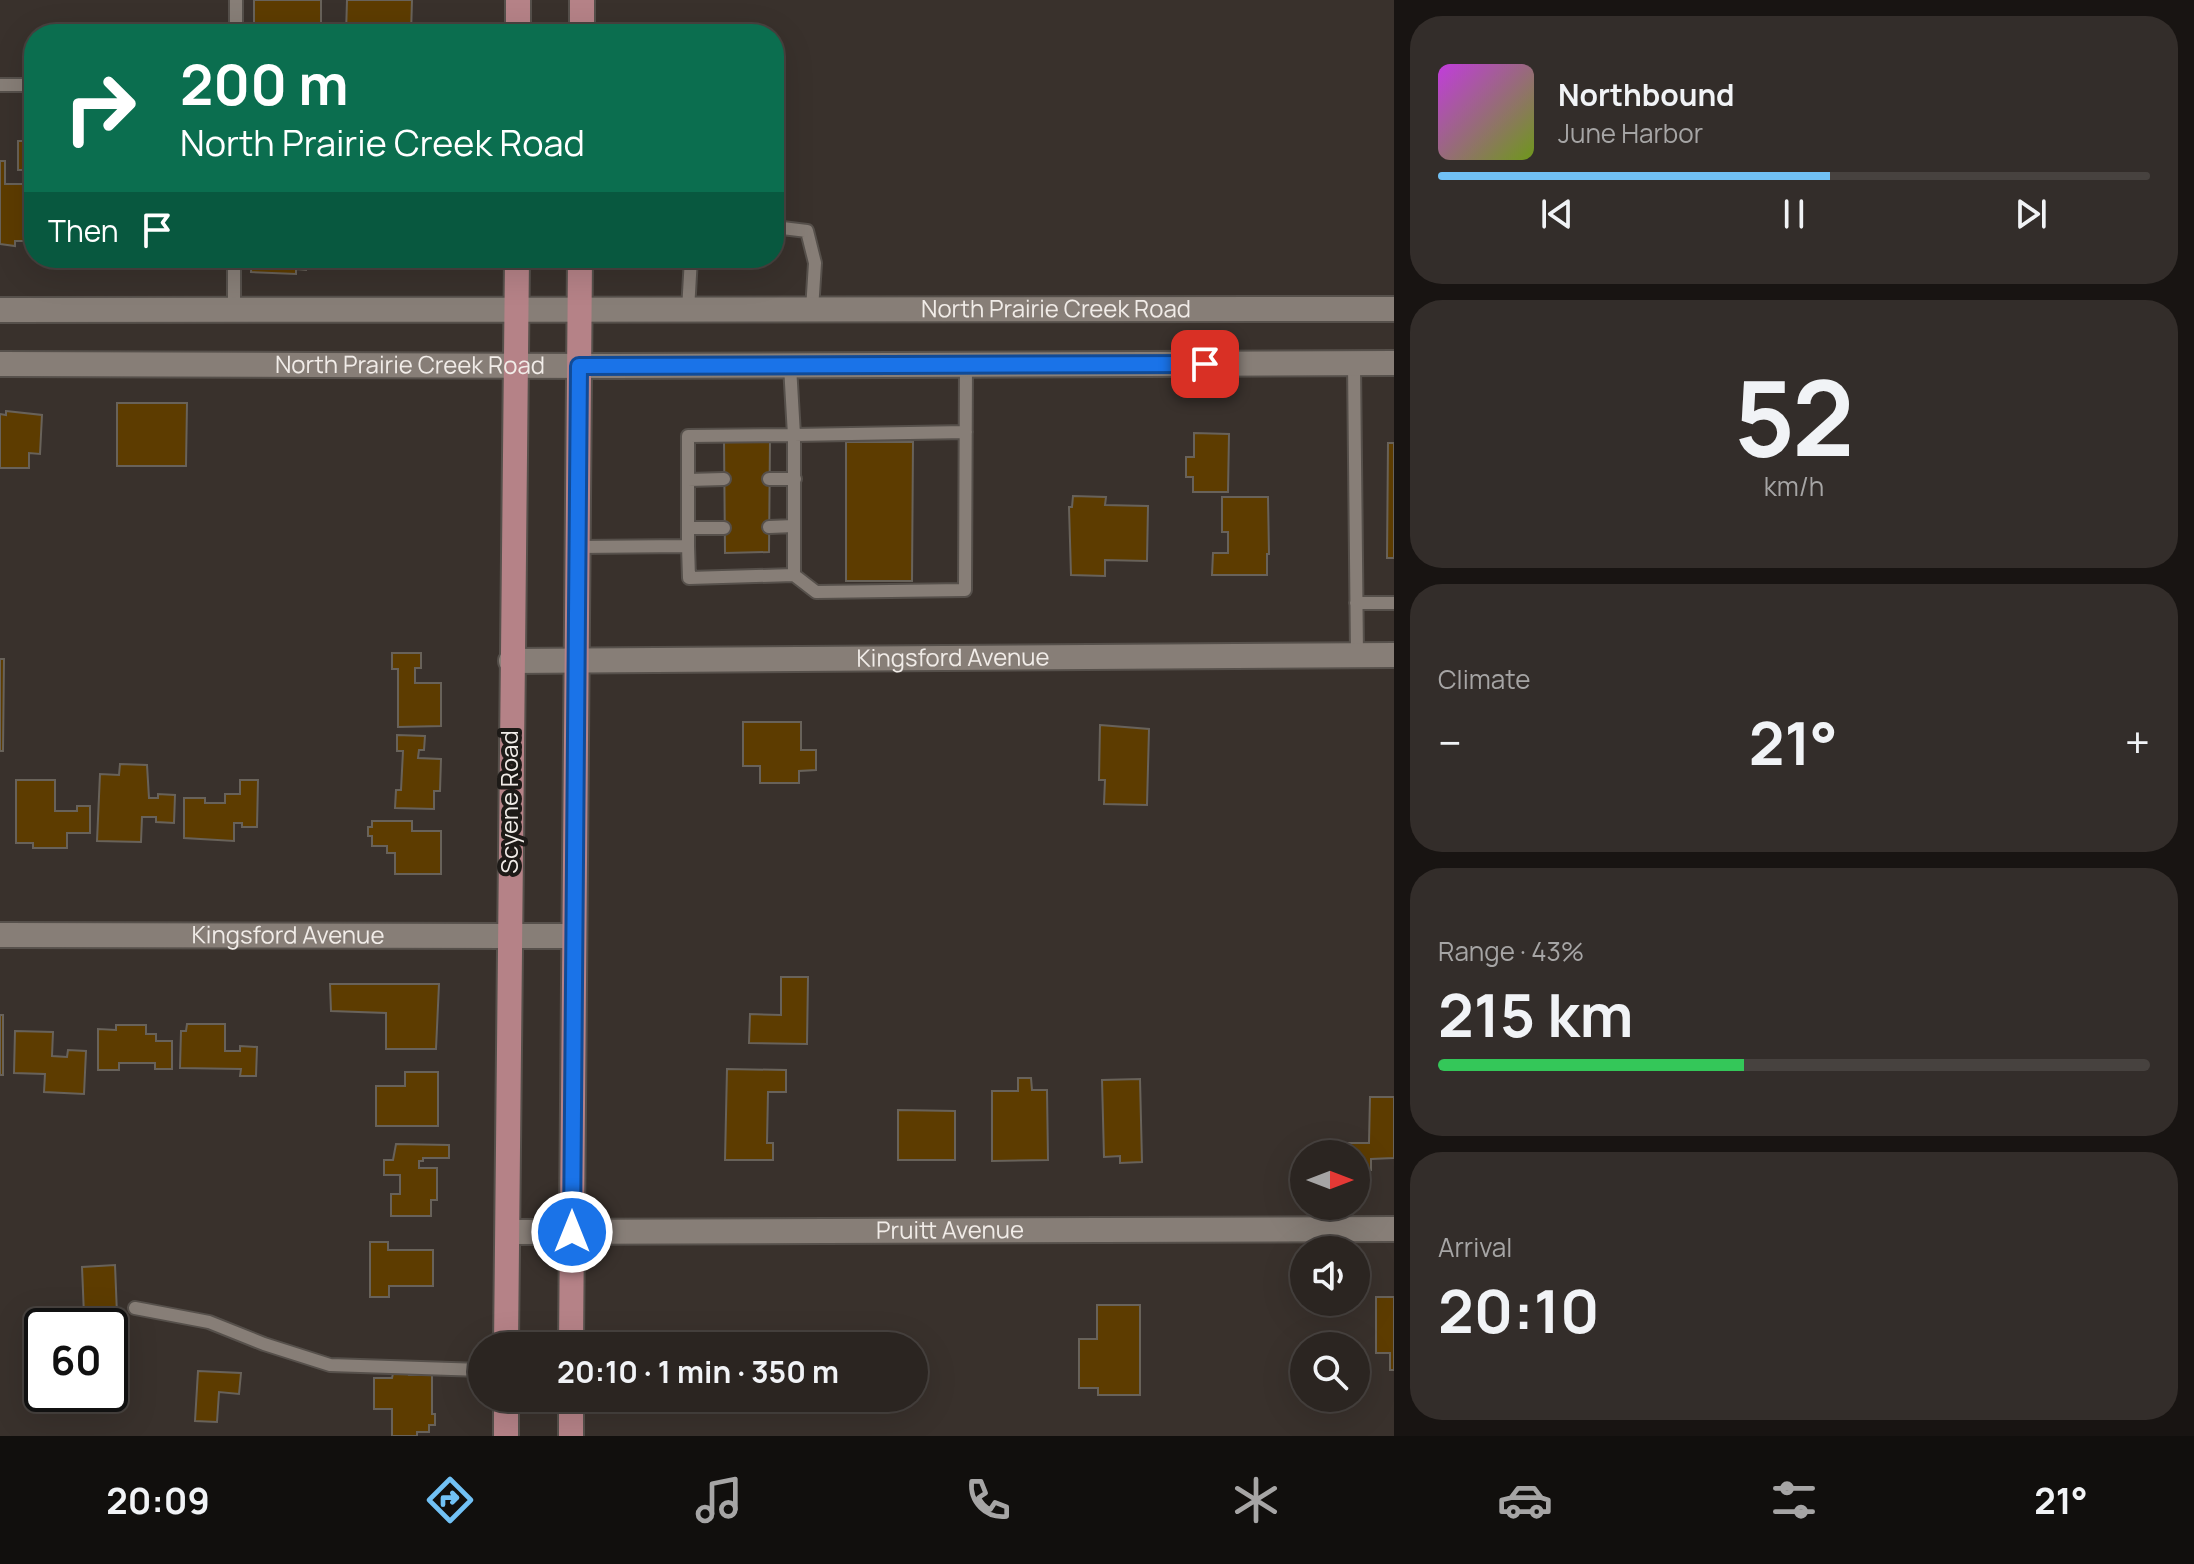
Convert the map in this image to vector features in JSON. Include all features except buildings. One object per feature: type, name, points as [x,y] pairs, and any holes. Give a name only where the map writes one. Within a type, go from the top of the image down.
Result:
[{"type":"main road","points":[[518,0],[518,24]]},
{"type":"main road","points":[[582,0],[582,24]]},
{"type":"main road","name":"Scyene Road","points":[[506,1332],[517,268]]},
{"type":"main road","points":[[571,1332],[580,268]]},
{"type":"main road","name":"North Prairie Creek Road","points":[[0,310],[1394,309]]},
{"type":"main road","name":"North Prairie Creek Road","points":[[0,364],[790,366],[1394,363]]},
{"type":"main road","name":"Kingsford Avenue","points":[[511,661],[1394,655]]},
{"type":"main road","name":"Kingsford Avenue","points":[[0,935],[574,936]]},
{"type":"main road","name":"Pruitt Avenue","points":[[508,1232],[1394,1229]]},
{"type":"main road","points":[[506,1412],[506,1436]]},
{"type":"main road","points":[[571,1412],[571,1436]]},
{"type":"lane","points":[[236,0],[236,24]]},
{"type":"lane","points":[[0,85],[24,85]]},
{"type":"lane","points":[[784,228],[807,231],[815,263],[812,310]]},
{"type":"lane","points":[[234,268],[234,310]]},
{"type":"lane","points":[[688,310],[690,268]]},
{"type":"lane","points":[[1354,364],[1357,655]]},
{"type":"lane","points":[[966,365],[966,432],[965,590],[816,592],[794,575],[689,578],[688,436],[966,432]]},
{"type":"lane","points":[[790,366],[795,479],[794,575]]},
{"type":"lane","points":[[688,480],[724,479]]},
{"type":"lane","points":[[769,479],[795,479]]},
{"type":"lane","points":[[769,527],[794,526]]},
{"type":"lane","points":[[688,528],[724,528]]},
{"type":"lane","points":[[577,547],[688,546]]},
{"type":"lane","points":[[1356,603],[1394,603]]},
{"type":"lane","points":[[135,1308],[209,1322],[330,1365],[468,1370]]},
{"type":"route","points":[[572,1232],[579,366],[1205,364]]}]
